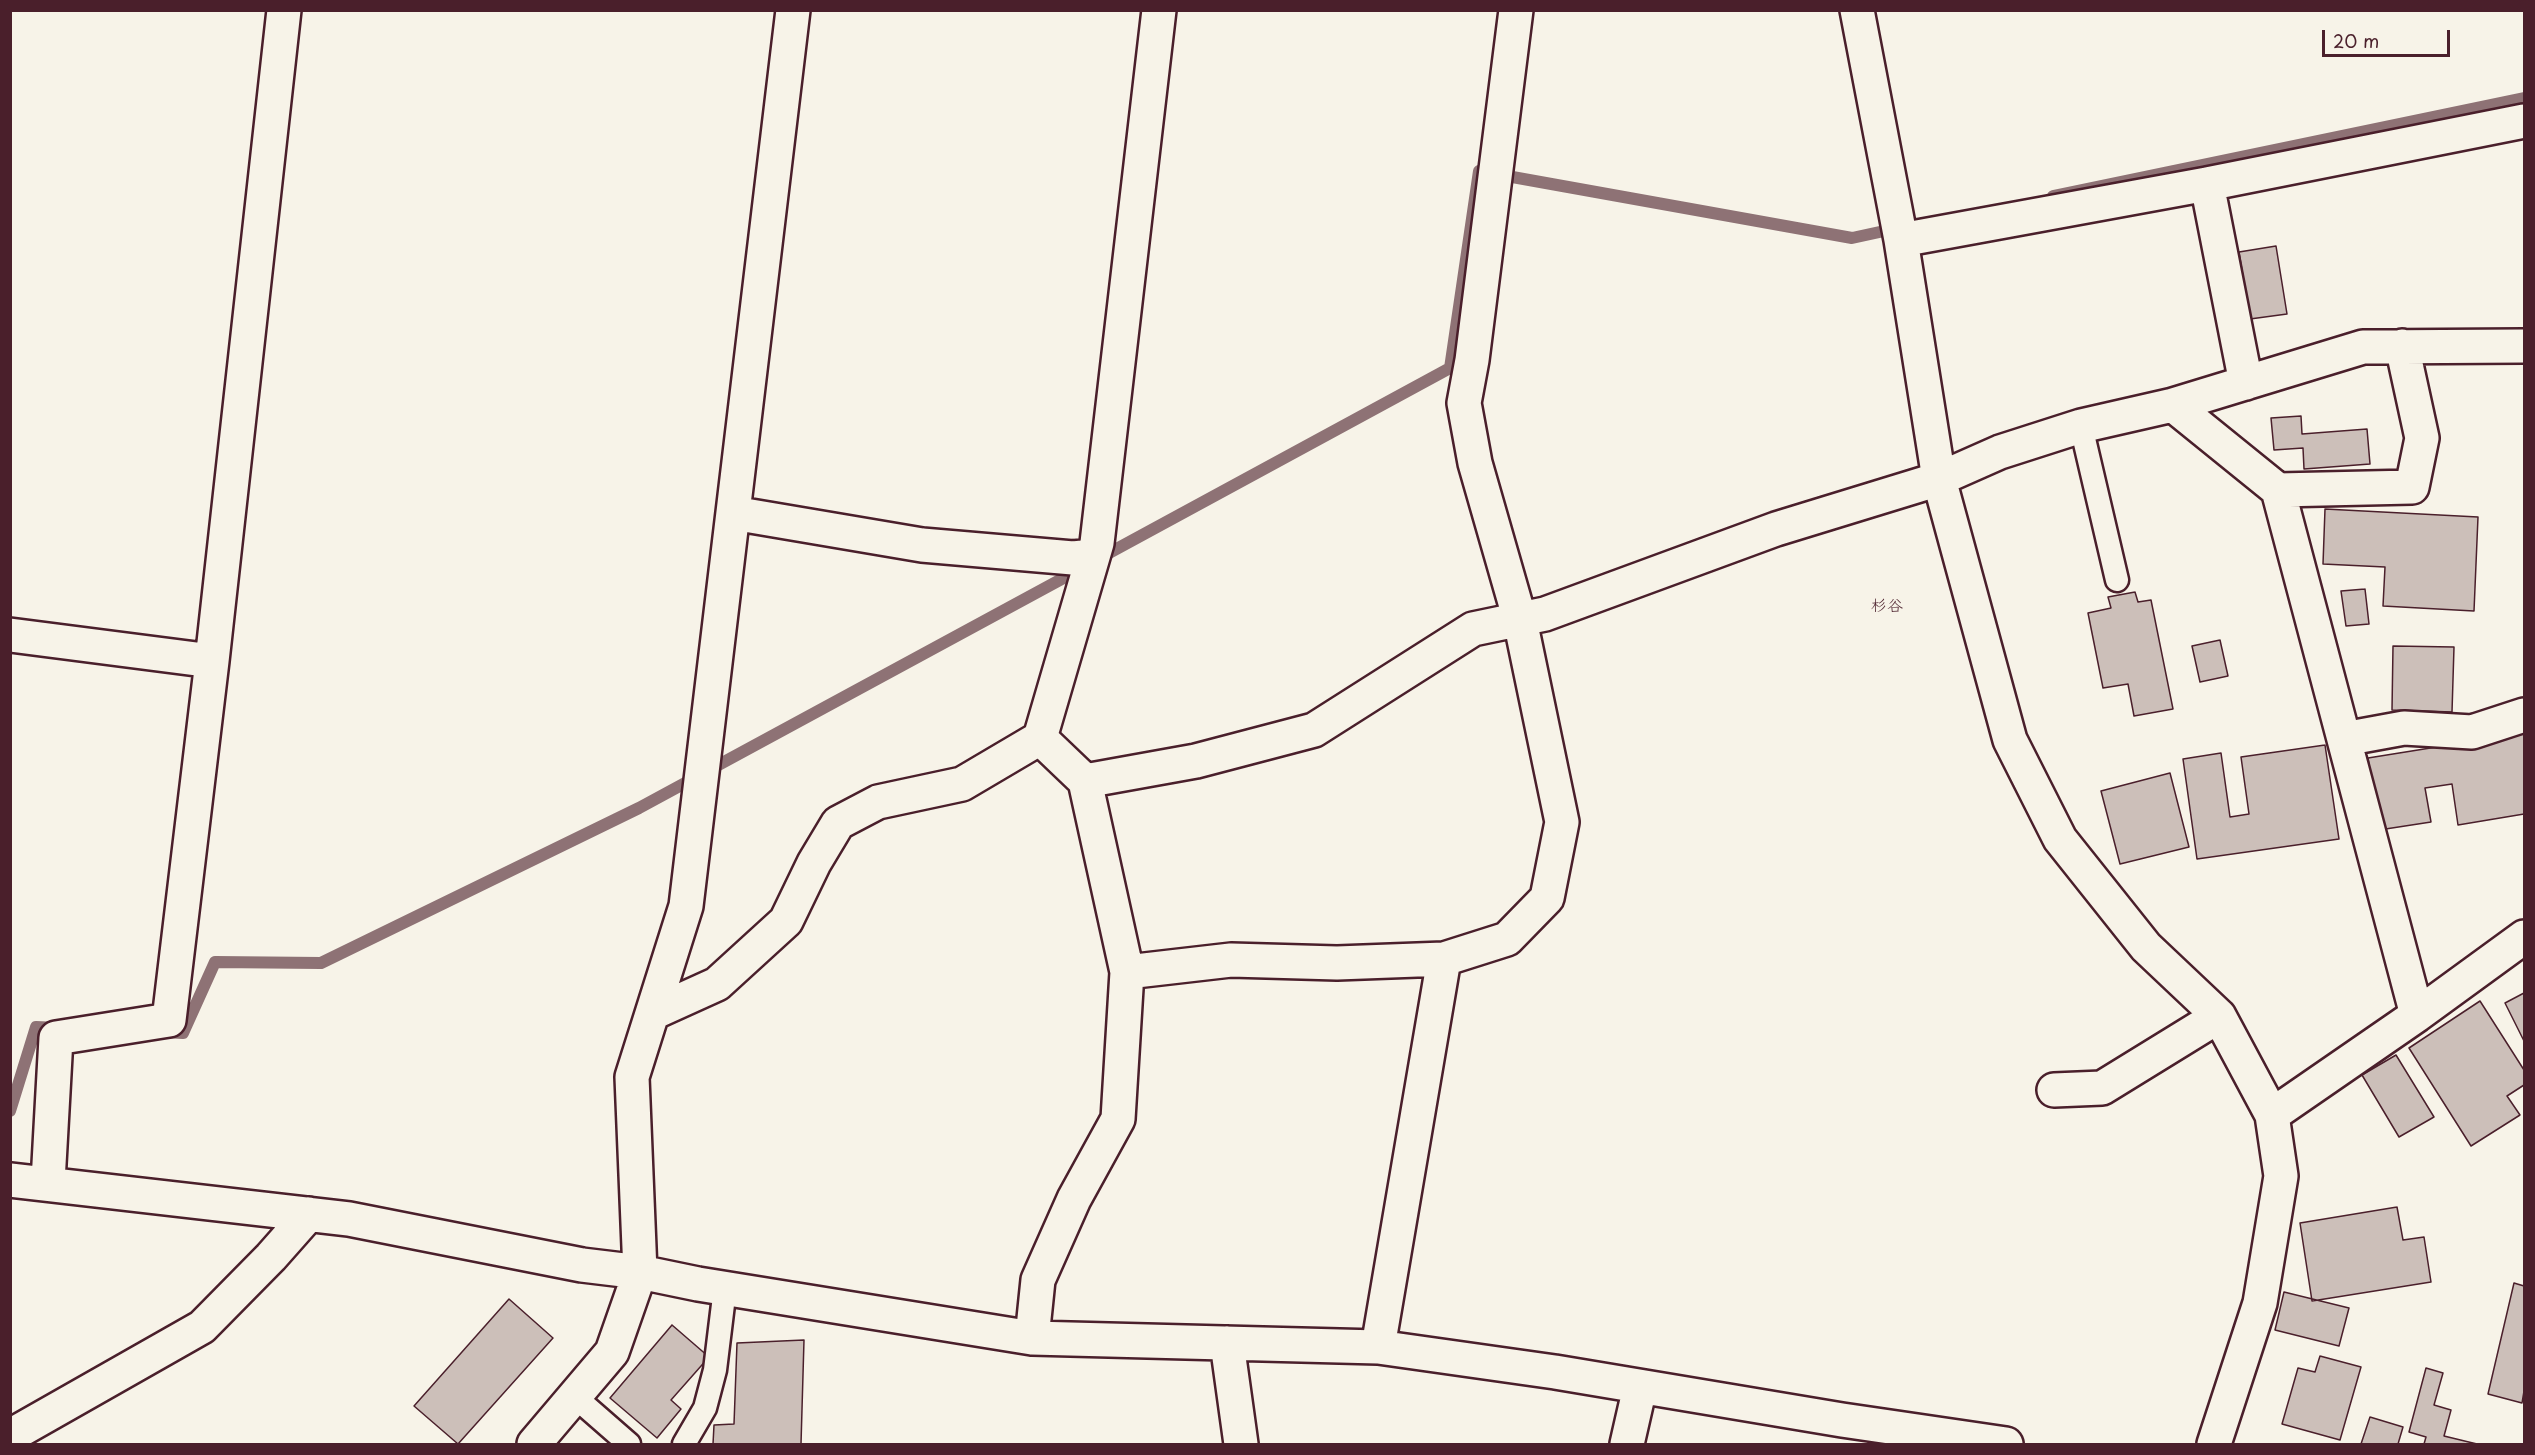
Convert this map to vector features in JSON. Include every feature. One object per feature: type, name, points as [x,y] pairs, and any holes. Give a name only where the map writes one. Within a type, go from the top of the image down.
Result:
[{"type":"street","points":[[48,1182],[56,1038],[169,1020],[212,661],[284,10]]},
{"type":"street","points":[[534,1444],[612,1352],[640,1272],[632,1077],[686,906],[793,10]]},
{"type":"street","points":[[652,1013],[717,984],[786,921],[814,863],[837,823],[878,802],[962,784],[1040,738],[1097,543],[1159,10]]},
{"type":"street","points":[[1127,972],[1231,960],[1337,963],[1444,959],[1507,939],[1547,898],[1562,822],[1520,620],[1475,464],[1464,403],[1472,360],[1516,10]]},
{"type":"street","points":[[1857,10],[1901,240],[1939,479],[2010,740],[2060,839],[2146,947],[2219,1016],[2272,1115],[2281,1176],[2260,1303],[2214,1444]]},
{"type":"street","points":[[1901,240],[2207,184],[2524,121]]},
{"type":"street","points":[[2207,184],[2246,383]]},
{"type":"street","points":[[2278,490],[2412,487],[2422,438],[2402,346]]},
{"type":"street","points":[[1085,781],[1196,760],[1314,730],[1473,629],[1545,614],[1776,529],[1939,479],[2000,452],[2081,426],[2173,405],[2363,347],[2524,346]]},
{"type":"street","points":[[2173,405],[2278,490],[2417,1015]]},
{"type":"street","points":[[733,513],[922,545],[1073,558],[1093,556]]},
{"type":"street","points":[[10,634],[212,661]]},
{"type":"street","points":[[2344,739],[2404,728],[2472,732],[2524,715]]},
{"type":"street","points":[[1032,1338],[1038,1280],[1074,1199],[1118,1119],[1127,972],[1085,781],[1040,738]]},
{"type":"street","points":[[2272,1115],[2417,1015],[2524,937]]},
{"type":"street","points":[[1378,1347],[1444,959]]},
{"type":"street","points":[[2054,1090],[2102,1088],[2219,1016]]},
{"type":"street","points":[[10,1180],[48,1182],[349,1219],[582,1265],[640,1272],[1032,1338],[1378,1347],[2006,1444]]},
{"type":"street","points":[[10,1436],[202,1327],[271,1257],[309,1214]]},
{"type":"street","points":[[1227,1343],[1241,1444]]},
{"type":"street","points":[[1627,1444],[1640,1386]]},
{"type":"lane","points":[[2081,426],[2117,580]]},
{"type":"lane","points":[[684,1444],[705,1408],[715,1370],[725,1288]]},
{"type":"lane","points":[[574,1396],[627,1444]]},
{"type":"building","points":[[2276,246],[2287,314],[2250,319],[2239,252]]},
{"type":"building","points":[[2301,416],[2302,434],[2367,429],[2370,464],[2304,469],[2303,448],[2274,450],[2271,418]]},
{"type":"building","points":[[2325,509],[2478,517],[2474,611],[2383,606],[2385,567],[2323,564]]},
{"type":"building","points":[[2365,589],[2369,624],[2346,626],[2341,591]]},
{"type":"building","points":[[2135,592],[2138,602],[2151,600],[2173,709],[2134,716],[2128,684],[2103,688],[2088,613],[2111,608],[2108,597]]},
{"type":"building","points":[[2220,640],[2228,676],[2200,682],[2192,646]]},
{"type":"building","points":[[2393,646],[2454,647],[2452,712],[2392,710]]},
{"type":"building","points":[[2524,733],[2524,814],[2458,825],[2452,784],[2425,788],[2431,822],[2379,830],[2368,758]]},
{"type":"building","points":[[2325,745],[2339,839],[2197,859],[2183,759],[2221,753],[2230,817],[2249,814],[2241,757]]},
{"type":"building","points":[[2170,773],[2189,847],[2120,864],[2101,791]]},
{"type":"building","points":[[2524,993],[2524,1041],[2505,1003]]},
{"type":"building","points":[[2480,1001],[2524,1070],[2524,1085],[2507,1096],[2520,1115],[2471,1146],[2409,1048]]},
{"type":"building","points":[[2396,1055],[2434,1117],[2399,1137],[2362,1075]]},
{"type":"building","points":[[2397,1207],[2403,1240],[2424,1237],[2431,1282],[2312,1301],[2300,1223]]},
{"type":"building","points":[[2514,1283],[2524,1286],[2522,1403],[2488,1394]]},
{"type":"building","points":[[2284,1292],[2349,1308],[2339,1346],[2275,1330]]},
{"type":"building","points":[[509,1299],[553,1338],[458,1444],[414,1406]]},
{"type":"building","points":[[672,1325],[709,1357],[671,1400],[681,1409],[657,1438],[610,1398]]},
{"type":"building","points":[[804,1340],[801,1444],[713,1444],[714,1425],[734,1424],[737,1343]]},
{"type":"building","points":[[2320,1356],[2361,1367],[2340,1440],[2282,1424],[2298,1368],[2315,1372]]},
{"type":"building","points":[[2426,1368],[2443,1373],[2434,1405],[2451,1410],[2444,1436],[2477,1444],[2424,1444],[2426,1437],[2409,1432]]},
{"type":"building","points":[[2370,1417],[2403,1427],[2398,1444],[2361,1444]]},
{"type":"waterway","points":[[2053,196],[2524,98]]},
{"type":"waterway","points":[[1098,559],[1450,368],[1479,171],[1852,238],[1898,228]]},
{"type":"waterway","points":[[163,1032],[183,1033],[215,962],[321,963],[639,808],[1082,568]]},
{"type":"waterway","points":[[10,1111],[36,1027],[59,1028]]},
{"type":"district","name":"杉谷","points":[[1887,607]]}]
